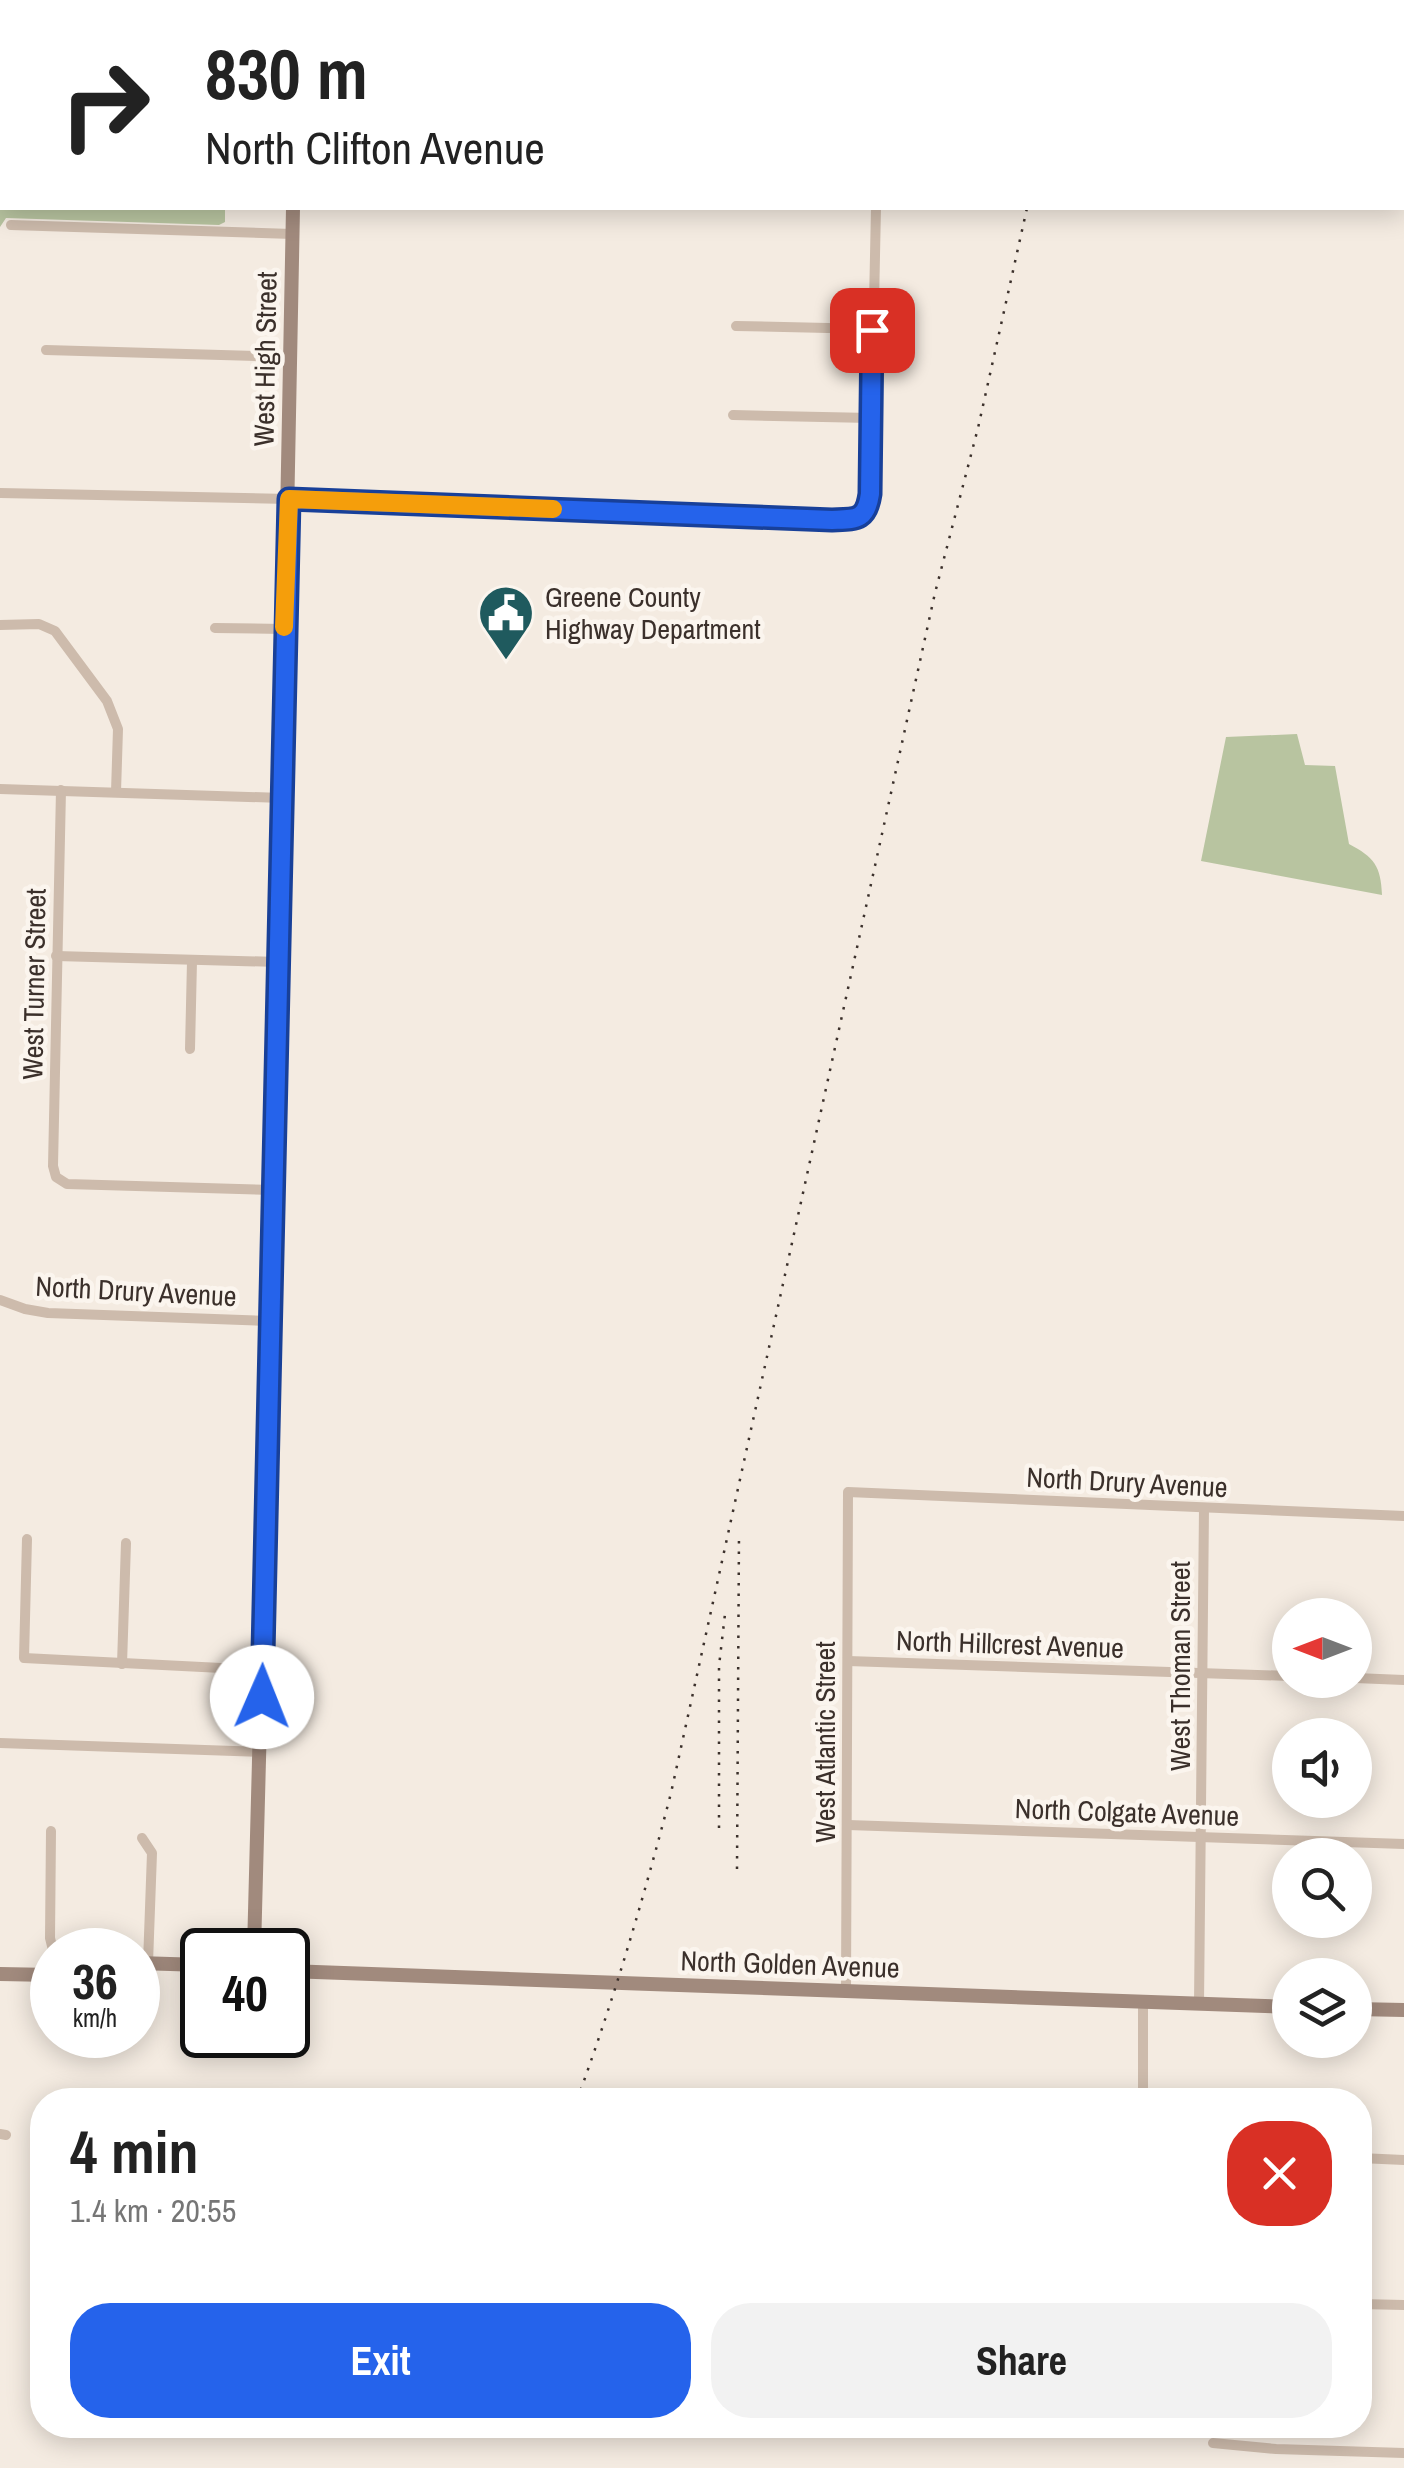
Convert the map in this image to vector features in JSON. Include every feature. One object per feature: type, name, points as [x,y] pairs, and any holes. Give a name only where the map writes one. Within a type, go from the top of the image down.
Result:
[{"type":"street","name":"West High Street","points":[[255,1928],[293,210]]},
{"type":"street","points":[[0,494],[289,499],[856,518],[868,507],[870,494],[876,210]]},
{"type":"street","points":[[12,224],[292,234]]},
{"type":"street","points":[[736,326],[872,330]]},
{"type":"street","points":[[46,350],[290,356]]},
{"type":"street","points":[[733,415],[872,418]]},
{"type":"street","points":[[0,624],[33,624],[54,631],[107,702],[118,729],[116,792]]},
{"type":"street","points":[[215,628],[284,629]]},
{"type":"street","points":[[0,790],[282,798]]},
{"type":"street","name":"West Turner Street","points":[[61,790],[53,1166],[56,1177],[67,1184],[274,1190]]},
{"type":"street","points":[[56,956],[278,962]]},
{"type":"street","points":[[190,1049],[192,961]]},
{"type":"street","name":"North Drury Avenue","points":[[0,1300],[48,1313],[270,1321]]},
{"type":"street","name":"North Drury Avenue","points":[[848,1492],[1404,1516]]},
{"type":"street","name":"West Atlantic Street","points":[[846,1991],[848,1492]]},
{"type":"street","name":"West Thoman Street","points":[[1200,2004],[1204,1508]]},
{"type":"street","points":[[27,1539],[24,1658],[262,1670]]},
{"type":"street","points":[[122,1664],[126,1543]]},
{"type":"street","name":"North Hillcrest Avenue","points":[[848,1661],[1272,1676]]},
{"type":"street","points":[[1372,1679],[1404,1680]]},
{"type":"street","points":[[0,1743],[260,1752]]},
{"type":"street","name":"North Colgate Avenue","points":[[848,1824],[1404,1844]]},
{"type":"street","points":[[50,1928],[51,1831]]},
{"type":"street","points":[[142,1838],[152,1853],[146,1928]]},
{"type":"street","name":"North Golden Avenue","points":[[310,1972],[1272,2006]]},
{"type":"street","points":[[0,1974],[30,1975]]},
{"type":"street","points":[[1142,2088],[1143,2003]]},
{"type":"street","points":[[1372,2009],[1404,2010]]},
{"type":"street","points":[[1372,2159],[1404,2160]]},
{"type":"street","points":[[1372,2304],[1404,2305]]},
{"type":"street","points":[[1212,2444],[1404,2453]]},
{"type":"green space","points":[[0,210],[225,210],[225,222],[219,225],[6,218],[0,227]]},
{"type":"green space","points":[[1297,734],[1305,765],[1335,766],[1349,844],[1374,864],[1382,895],[1201,861],[1226,737]]},
{"type":"railway","points":[[581,2088],[628,1948],[671,1793],[935,593],[978,428],[1027,210]]},
{"type":"railway","points":[[737,1869],[739,1533]]},
{"type":"railway","points":[[719,1828],[719,1666],[725,1614]]},
{"type":"slow traffic","points":[[284,627],[289,499],[553,509]]},
{"type":"place","name":"Greene County Highway Department","points":[[506,662]]},
{"type":"route","points":[[262,1697],[289,499],[856,518],[868,507],[870,494],[872,330]]}]
